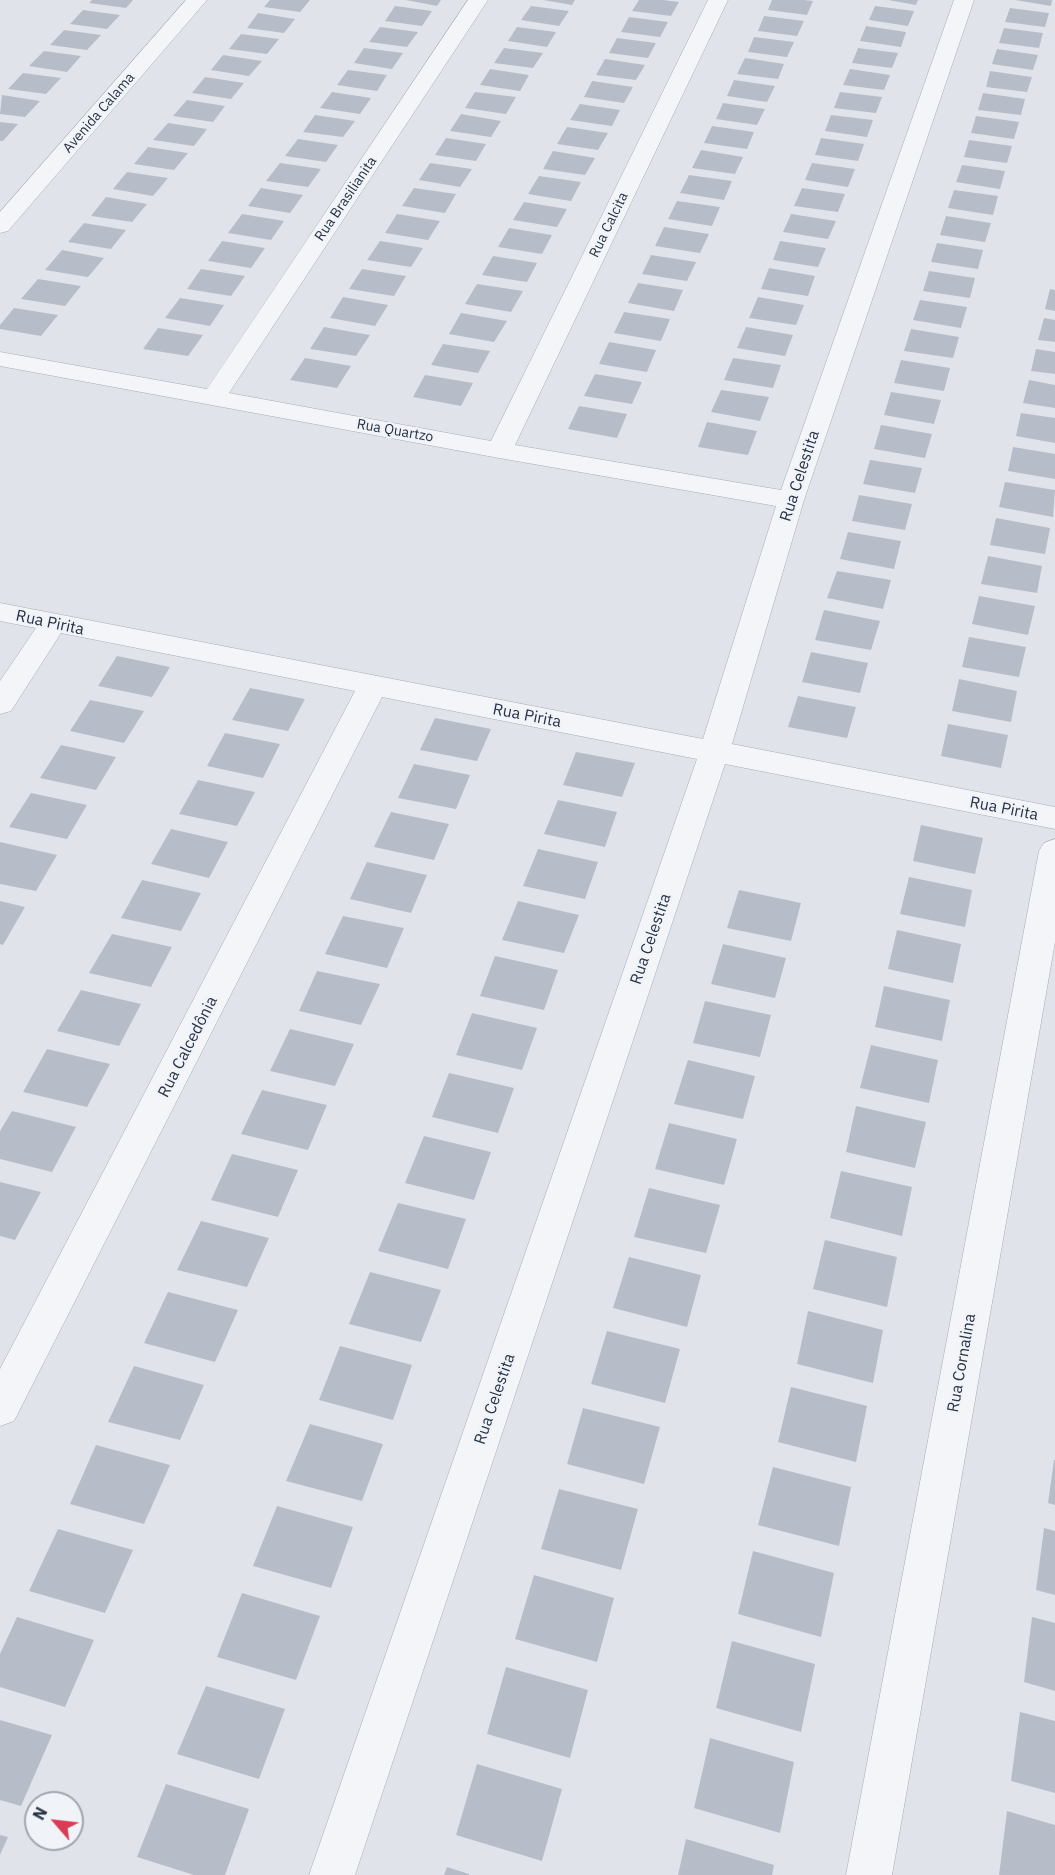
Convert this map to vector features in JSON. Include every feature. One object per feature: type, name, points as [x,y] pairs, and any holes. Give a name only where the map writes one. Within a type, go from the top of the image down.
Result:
[{"type":"street","name":"Avenida Calama","points":[[0,226],[197,0]]},
{"type":"street","name":"Rua Brasilianita","points":[[214,398],[478,0]]},
{"type":"street","name":"Rua Calcita","points":[[499,450],[718,0]]},
{"type":"street","name":"Rua Celestita","points":[[332,1875],[714,753],[791,500],[964,0]]},
{"type":"street","name":"Rua Quartzo","points":[[0,359],[499,450],[791,500]]},
{"type":"street","name":"Rua Pirita","points":[[0,612],[1055,818]]},
{"type":"street","points":[[0,704],[53,624]]},
{"type":"street","name":"Rua Calcedônia","points":[[0,1408],[374,685]]},
{"type":"street","name":"Rua Cornalina","points":[[869,1875],[1055,851]]},
{"type":"building","points":[[92,0],[133,0],[126,8],[89,3]]},
{"type":"building","points":[[270,0],[310,0],[300,12],[264,7]]},
{"type":"building","points":[[406,0],[441,0],[437,6]]},
{"type":"building","points":[[543,0],[575,0],[572,5]]},
{"type":"building","points":[[639,0],[679,2],[671,16],[632,11]]},
{"type":"building","points":[[772,0],[813,1],[807,15],[768,10]]},
{"type":"building","points":[[888,0],[918,0],[916,5]]},
{"type":"building","points":[[1015,0],[1052,0],[1051,6]]},
{"type":"building","points":[[395,6],[432,11],[422,26],[385,21]]},
{"type":"building","points":[[531,6],[569,11],[559,26],[521,20]]},
{"type":"building","points":[[875,6],[914,11],[908,26],[869,20]]},
{"type":"building","points":[[1010,8],[1049,13],[1045,27],[1005,22]]},
{"type":"building","points":[[83,10],[120,15],[107,29],[70,24]]},
{"type":"building","points":[[258,13],[295,19],[284,33],[247,28]]},
{"type":"building","points":[[764,16],[804,21],[797,36],[758,31]]},
{"type":"building","points":[[629,17],[668,22],[660,37],[621,32]]},
{"type":"building","points":[[866,26],[906,32],[901,47],[860,41]]},
{"type":"building","points":[[380,27],[418,32],[407,47],[369,42]]},
{"type":"building","points":[[517,27],[556,32],[547,47],[508,41]]},
{"type":"building","points":[[1004,28],[1043,33],[1039,48],[999,43]]},
{"type":"building","points":[[64,30],[101,35],[87,50],[50,45]]},
{"type":"building","points":[[241,34],[279,39],[267,54],[229,49]]},
{"type":"building","points":[[754,37],[794,42],[787,57],[748,52]]},
{"type":"building","points":[[617,38],[656,43],[648,58],[609,53]]},
{"type":"building","points":[[364,48],[403,53],[392,69],[354,63]]},
{"type":"building","points":[[504,48],[543,53],[533,68],[494,63]]},
{"type":"building","points":[[858,48],[898,53],[892,68],[852,63]]},
{"type":"building","points":[[997,49],[1038,55],[1033,70],[992,64]]},
{"type":"building","points":[[44,51],[81,56],[67,72],[29,66]]},
{"type":"building","points":[[223,55],[262,61],[249,76],[211,70]]},
{"type":"building","points":[[745,58],[784,64],[778,79],[737,74]]},
{"type":"building","points":[[605,59],[645,65],[636,80],[596,75]]},
{"type":"building","points":[[490,69],[529,75],[520,91],[480,85]]},
{"type":"building","points":[[850,69],[890,75],[884,90],[843,85]]},
{"type":"building","points":[[348,70],[387,75],[377,91],[337,85]]},
{"type":"building","points":[[990,71],[1032,77],[1027,92],[986,87]]},
{"type":"building","points":[[23,73],[61,78],[46,94],[8,89]]},
{"type":"building","points":[[205,77],[244,83],[231,99],[192,93]]},
{"type":"building","points":[[734,80],[775,86],[767,102],[727,96]]},
{"type":"building","points":[[592,81],[633,87],[624,103],[584,97]]},
{"type":"building","points":[[332,92],[371,98],[360,114],[320,108]]},
{"type":"building","points":[[475,92],[516,97],[506,114],[465,108]]},
{"type":"building","points":[[840,92],[882,97],[876,113],[834,108]]},
{"type":"building","points":[[983,93],[1025,99],[1021,115],[978,110]]},
{"type":"building","points":[[2,95],[40,101],[25,117],[0,114]]},
{"type":"building","points":[[187,100],[225,106],[213,122],[173,116]]},
{"type":"building","points":[[723,103],[765,109],[757,125],[716,119]]},
{"type":"building","points":[[580,104],[620,110],[612,126],[570,120]]},
{"type":"building","points":[[461,114],[501,121],[491,137],[450,131]]},
{"type":"building","points":[[315,115],[355,121],[343,137],[303,132]]},
{"type":"building","points":[[831,115],[873,120],[867,137],[825,131]]},
{"type":"building","points":[[976,116],[1019,122],[1014,139],[971,133]]},
{"type":"building","points":[[0,122],[18,124],[3,141],[0,141]]},
{"type":"building","points":[[168,123],[207,129],[194,146],[153,140]]},
{"type":"building","points":[[712,126],[754,132],[747,149],[704,143]]},
{"type":"building","points":[[567,127],[608,133],[598,150],[557,144]]},
{"type":"building","points":[[446,138],[486,144],[476,161],[435,155]]},
{"type":"building","points":[[821,138],[864,144],[858,161],[815,155]]},
{"type":"building","points":[[298,139],[338,145],[326,162],[285,156]]},
{"type":"building","points":[[969,140],[1012,146],[1007,163],[964,157]]},
{"type":"building","points":[[148,147],[188,153],[174,170],[134,164]]},
{"type":"building","points":[[701,150],[743,157],[735,174],[692,168]]},
{"type":"building","points":[[553,151],[595,158],[585,175],[543,169]]},
{"type":"building","points":[[280,163],[321,169],[308,187],[266,181]]},
{"type":"building","points":[[430,163],[472,169],[460,187],[419,180]]},
{"type":"building","points":[[812,163],[855,169],[848,187],[805,180]]},
{"type":"building","points":[[962,165],[1005,171],[1000,189],[956,182]]},
{"type":"building","points":[[127,172],[168,178],[153,196],[113,189]]},
{"type":"building","points":[[689,175],[732,181],[724,200],[680,193]]},
{"type":"building","points":[[539,176],[581,182],[571,201],[528,194]]},
{"type":"building","points":[[261,188],[303,195],[290,213],[248,206]]},
{"type":"building","points":[[414,188],[456,194],[445,213],[402,206]]},
{"type":"building","points":[[802,188],[845,194],[838,212],[794,206]]},
{"type":"building","points":[[954,190],[998,196],[993,215],[948,208]]},
{"type":"building","points":[[106,197],[147,204],[132,222],[91,216]]},
{"type":"building","points":[[677,201],[720,207],[712,226],[668,219]]},
{"type":"building","points":[[524,202],[567,209],[557,227],[513,220]]},
{"type":"building","points":[[242,214],[284,221],[271,240],[228,233]]},
{"type":"building","points":[[397,214],[440,221],[428,240],[385,233]]},
{"type":"building","points":[[791,214],[836,221],[828,239],[783,232]]},
{"type":"building","points":[[946,216],[991,223],[985,242],[940,235]]},
{"type":"building","points":[[84,223],[126,230],[111,249],[68,242]]},
{"type":"building","points":[[664,227],[709,234],[700,253],[655,246]]},
{"type":"building","points":[[509,228],[552,235],[542,254],[498,247]]},
{"type":"building","points":[[222,241],[265,248],[251,268],[208,261]]},
{"type":"building","points":[[380,241],[423,248],[411,267],[367,260]]},
{"type":"building","points":[[780,241],[826,248],[818,267],[773,260]]},
{"type":"building","points":[[937,243],[983,250],[978,269],[931,262]]},
{"type":"building","points":[[62,250],[104,258],[88,277],[45,270]]},
{"type":"building","points":[[651,255],[696,262],[687,281],[642,274]]},
{"type":"building","points":[[493,256],[537,263],[527,282],[482,275]]},
{"type":"building","points":[[769,268],[815,276],[808,296],[761,289]]},
{"type":"building","points":[[201,269],[245,276],[231,296],[187,289]]},
{"type":"building","points":[[362,269],[406,276],[394,296],[349,289]]},
{"type":"building","points":[[929,271],[975,278],[970,298],[923,291]]},
{"type":"building","points":[[38,279],[81,286],[65,306],[21,299]]},
{"type":"building","points":[[638,283],[683,290],[674,311],[628,303]]},
{"type":"building","points":[[477,284],[523,291],[511,312],[465,304]]},
{"type":"building","points":[[1050,289],[1055,290],[1055,311],[1045,309]]},
{"type":"building","points":[[343,297],[388,305],[375,326],[330,318]]},
{"type":"building","points":[[758,297],[804,305],[796,325],[749,318]]},
{"type":"building","points":[[180,298],[224,305],[210,326],[165,318]]},
{"type":"building","points":[[920,300],[967,307],[961,328],[913,320]]},
{"type":"building","points":[[14,308],[58,315],[41,336],[0,329],[0,325]]},
{"type":"building","points":[[624,312],[670,319],[661,341],[614,333]]},
{"type":"building","points":[[461,313],[507,321],[494,342],[449,334]]},
{"type":"building","points":[[1044,318],[1055,320],[1055,342],[1038,340]]},
{"type":"building","points":[[324,327],[370,335],[356,356],[310,349]]},
{"type":"building","points":[[746,327],[793,335],[785,356],[737,348]]},
{"type":"building","points":[[158,328],[203,335],[188,356],[143,349]]},
{"type":"building","points":[[911,329],[959,337],[953,358],[904,351]]},
{"type":"building","points":[[609,342],[656,350],[647,372],[599,364]]},
{"type":"building","points":[[443,344],[490,351],[478,373],[431,365]]},
{"type":"building","points":[[1036,349],[1055,352],[1055,374],[1031,371]]},
{"type":"building","points":[[305,358],[351,366],[337,388],[290,380]]},
{"type":"building","points":[[733,358],[781,365],[773,388],[724,380]]},
{"type":"building","points":[[901,360],[950,368],[944,391],[894,383]]},
{"type":"building","points":[[595,374],[642,382],[632,404],[584,396]]},
{"type":"building","points":[[425,375],[473,383],[461,406],[413,397]]},
{"type":"building","points":[[1029,380],[1055,385],[1055,408],[1023,403]]},
{"type":"building","points":[[721,390],[769,397],[760,421],[711,412]]},
{"type":"building","points":[[891,392],[941,400],[934,424],[884,415]]},
{"type":"building","points":[[579,406],[627,414],[617,438],[568,429]]},
{"type":"building","points":[[1021,413],[1055,418],[1055,443],[1016,436]]},
{"type":"building","points":[[707,422],[757,431],[748,455],[698,447]]},
{"type":"building","points":[[881,425],[932,434],[925,458],[874,449]]},
{"type":"building","points":[[1013,447],[1055,454],[1055,479],[1008,471]]},
{"type":"building","points":[[870,460],[922,468],[915,493],[863,484]]},
{"type":"building","points":[[1005,482],[1055,490],[1053,517],[999,507]]},
{"type":"building","points":[[859,495],[912,504],[905,530],[852,521]]},
{"type":"building","points":[[996,518],[1050,528],[1045,554],[990,545]]},
{"type":"building","points":[[848,532],[901,541],[894,569],[840,559]]},
{"type":"building","points":[[988,556],[1042,566],[1037,593],[981,584]]},
{"type":"building","points":[[837,571],[891,580],[883,609],[827,598]]},
{"type":"building","points":[[979,596],[1035,606],[1028,635],[972,624]]},
{"type":"building","points":[[824,610],[880,621],[871,650],[815,640]]},
{"type":"building","points":[[969,637],[1026,647],[1019,677],[962,667]]},
{"type":"building","points":[[811,652],[868,663],[860,693],[802,682]]},
{"type":"building","points":[[117,656],[170,667],[152,697],[98,686]]},
{"type":"building","points":[[959,679],[1017,691],[1011,722],[952,711]]},
{"type":"building","points":[[250,688],[305,699],[288,731],[232,720]]},
{"type":"building","points":[[798,696],[856,707],[847,738],[788,727]]},
{"type":"building","points":[[90,700],[144,711],[124,743],[70,731]]},
{"type":"building","points":[[435,718],[491,729],[477,761],[420,750]]},
{"type":"building","points":[[948,724],[1008,735],[1001,768],[941,756]]},
{"type":"building","points":[[225,733],[280,744],[263,778],[207,766]]},
{"type":"building","points":[[61,745],[116,757],[96,790],[40,778]]},
{"type":"building","points":[[576,752],[635,763],[622,797],[563,785]]},
{"type":"building","points":[[414,764],[470,775],[456,809],[398,798]]},
{"type":"building","points":[[198,780],[255,792],[237,826],[179,814]]},
{"type":"building","points":[[31,793],[87,805],[67,839],[9,827]]},
{"type":"building","points":[[558,800],[617,812],[605,847],[544,834]]},
{"type":"building","points":[[391,812],[449,824],[434,860],[374,847]]},
{"type":"building","points":[[921,825],[983,838],[975,874],[913,861]]},
{"type":"building","points":[[171,829],[228,842],[209,878],[151,864]]},
{"type":"building","points":[[0,842],[57,855],[36,891],[0,884]]},
{"type":"building","points":[[538,849],[598,862],[585,899],[523,886]]},
{"type":"building","points":[[367,862],[427,875],[411,913],[350,899]]},
{"type":"building","points":[[909,877],[972,890],[965,927],[900,914]]},
{"type":"building","points":[[142,880],[201,893],[181,931],[121,918]]},
{"type":"building","points":[[739,890],[801,903],[791,941],[727,928]]},
{"type":"building","points":[[0,901],[25,907],[3,945],[0,944]]},
{"type":"building","points":[[518,901],[579,915],[564,953],[502,940]]},
{"type":"building","points":[[343,916],[404,928],[387,968],[325,954]]},
{"type":"building","points":[[897,930],[961,944],[953,983],[888,969]]},
{"type":"building","points":[[112,934],[172,947],[151,987],[89,973]]},
{"type":"building","points":[[723,944],[786,958],[775,998],[711,984]]},
{"type":"building","points":[[495,956],[558,970],[544,1010],[480,996]]},
{"type":"building","points":[[317,971],[380,984],[361,1025],[299,1011]]},
{"type":"building","points":[[884,986],[950,1000],[942,1041],[875,1027]]},
{"type":"building","points":[[81,990],[141,1004],[119,1046],[57,1031]]},
{"type":"building","points":[[705,1001],[771,1015],[760,1057],[693,1043]]},
{"type":"building","points":[[472,1013],[537,1028],[522,1070],[456,1055]]},
{"type":"building","points":[[290,1029],[354,1044],[335,1086],[270,1071]]},
{"type":"building","points":[[871,1045],[938,1060],[929,1103],[860,1088]]},
{"type":"building","points":[[47,1049],[110,1064],[87,1107],[23,1092]]},
{"type":"building","points":[[688,1060],[755,1076],[743,1119],[674,1104]]},
{"type":"building","points":[[449,1073],[514,1088],[498,1133],[432,1117]]},
{"type":"building","points":[[262,1090],[327,1105],[308,1150],[241,1134]]},
{"type":"building","points":[[856,1106],[926,1122],[915,1168],[846,1152]]},
{"type":"building","points":[[12,1111],[76,1127],[52,1172],[0,1159],[0,1131]]},
{"type":"building","points":[[669,1123],[737,1139],[724,1185],[655,1169]]},
{"type":"building","points":[[424,1136],[491,1152],[474,1200],[405,1183]]},
{"type":"building","points":[[232,1154],[298,1170],[278,1217],[211,1200]]},
{"type":"building","points":[[841,1171],[912,1187],[902,1236],[830,1218]]},
{"type":"building","points":[[0,1182],[41,1192],[15,1240],[0,1236]]},
{"type":"building","points":[[649,1188],[720,1205],[706,1253],[634,1237]]},
{"type":"building","points":[[398,1203],[466,1219],[448,1269],[378,1251]]},
{"type":"building","points":[[201,1221],[269,1238],[247,1287],[177,1270]]},
{"type":"building","points":[[825,1240],[897,1257],[887,1307],[813,1289]]},
{"type":"building","points":[[629,1257],[701,1275],[687,1327],[613,1308]]},
{"type":"building","points":[[370,1272],[441,1290],[421,1342],[349,1324]]},
{"type":"building","points":[[168,1292],[238,1310],[215,1362],[144,1343]]},
{"type":"building","points":[[808,1311],[883,1330],[873,1383],[797,1364]]},
{"type":"building","points":[[607,1331],[680,1349],[665,1403],[591,1384]]},
{"type":"building","points":[[340,1346],[412,1365],[393,1420],[319,1400]]},
{"type":"building","points":[[134,1366],[204,1385],[180,1440],[108,1422]]},
{"type":"building","points":[[791,1387],[867,1406],[856,1462],[778,1442]]},
{"type":"building","points":[[583,1408],[660,1427],[644,1484],[567,1464]]},
{"type":"building","points":[[310,1424],[383,1444],[362,1501],[286,1481]]},
{"type":"building","points":[[96,1445],[170,1465],[144,1524],[70,1504]]},
{"type":"building","points":[[1055,1460],[1055,1505],[1048,1503]]},
{"type":"building","points":[[773,1467],[851,1487],[839,1546],[758,1525]]},
{"type":"building","points":[[559,1489],[638,1509],[621,1570],[541,1549]]},
{"type":"building","points":[[277,1506],[353,1527],[331,1588],[253,1566]]},
{"type":"building","points":[[1044,1528],[1055,1531],[1055,1595],[1036,1590]]},
{"type":"building","points":[[58,1529],[133,1550],[105,1613],[29,1591]]},
{"type":"building","points":[[753,1551],[834,1573],[821,1637],[738,1614]]},
{"type":"building","points":[[534,1575],[614,1598],[597,1662],[515,1639]]},
{"type":"building","points":[[242,1593],[320,1616],[296,1680],[217,1657]]},
{"type":"building","points":[[17,1617],[94,1640],[65,1707],[0,1687],[0,1654]]},
{"type":"building","points":[[1032,1617],[1055,1623],[1055,1691],[1024,1682]]},
{"type":"building","points":[[732,1641],[815,1664],[801,1732],[716,1708]]},
{"type":"building","points":[[506,1667],[588,1690],[570,1758],[487,1734]]},
{"type":"building","points":[[206,1686],[285,1709],[259,1779],[177,1754]]},
{"type":"building","points":[[1020,1712],[1055,1721],[1055,1793],[1011,1781]]},
{"type":"building","points":[[0,1720],[52,1735],[28,1791],[24,1791],[21,1806],[0,1800]]},
{"type":"building","points":[[710,1738],[794,1762],[780,1833],[694,1808]]},
{"type":"building","points":[[477,1764],[562,1789],[542,1861],[456,1835]]},
{"type":"building","points":[[166,1784],[249,1809],[225,1875],[194,1875],[137,1857]]},
{"type":"building","points":[[1007,1811],[1055,1825],[1055,1875],[999,1875]]},
{"type":"building","points":[[0,1835],[8,1837],[0,1855]]},
{"type":"building","points":[[686,1839],[774,1865],[772,1875],[678,1875]]},
{"type":"building","points":[[447,1867],[469,1874],[469,1875],[444,1875]]}]
